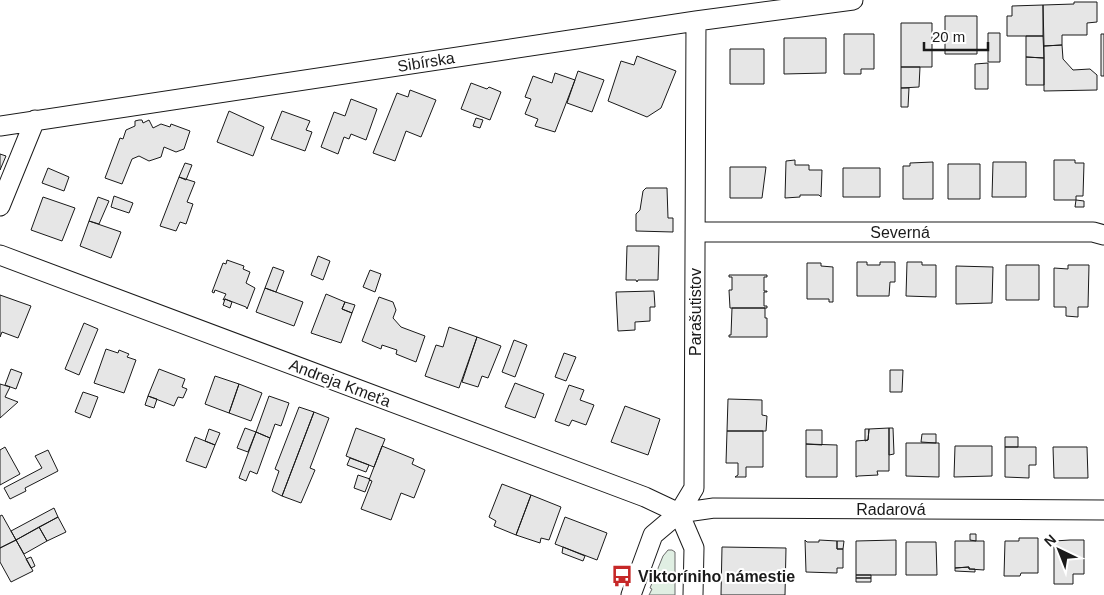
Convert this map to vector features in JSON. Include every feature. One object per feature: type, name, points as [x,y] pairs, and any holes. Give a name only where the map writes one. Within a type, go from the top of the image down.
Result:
[{"type":"street","name":"Sibírska","points":[[0,126],[853,0]]},
{"type":"street","name":"Parašutistov","points":[[679,513],[694,488],[696,22]]},
{"type":"street","points":[[0,206],[35,120]]},
{"type":"street","name":"Severná","points":[[695,232],[1093,232],[1104,235]]},
{"type":"street","name":"Andreja Kmeťa","points":[[0,255],[645,497],[679,513]]},
{"type":"street","name":"Radarová","points":[[679,513],[714,508],[1104,510]]},
{"type":"street","points":[[631,595],[653,535],[679,513],[694,548],[693,595]]},
{"type":"green space","points":[[668,550],[675,552],[675,595],[649,595],[663,556]]},
{"type":"building","points":[[1074,2],[1097,2],[1097,22],[1087,23],[1087,35],[1062,35],[1062,45],[1044,46],[1043,5],[1074,4]]},
{"type":"building","points":[[1043,5],[1043,36],[1007,36],[1007,16],[1012,16],[1012,6]]},
{"type":"building","points":[[945,16],[977,16],[977,54],[945,54]]},
{"type":"building","points":[[901,23],[932,23],[932,67],[901,67]]},
{"type":"building","points":[[988,33],[1000,33],[1000,62],[988,62]]},
{"type":"building","points":[[844,34],[874,34],[874,69],[861,69],[861,74],[844,74]]},
{"type":"building","points":[[1101,34],[1104,34],[1104,76],[1101,76]]},
{"type":"building","points":[[1026,36],[1043,36],[1044,58],[1026,57]]},
{"type":"building","points":[[784,38],[826,38],[826,73],[784,74]]},
{"type":"building","points":[[1062,45],[1063,59],[1073,70],[1090,69],[1097,75],[1097,90],[1044,91],[1044,46]]},
{"type":"building","points":[[730,49],[764,49],[764,84],[730,84]]},
{"type":"building","points":[[637,56],[676,71],[661,108],[647,117],[608,101],[621,61],[634,65]]},
{"type":"building","points":[[1026,57],[1044,58],[1044,85],[1026,85]]},
{"type":"building","points":[[988,63],[988,89],[975,89],[975,64]]},
{"type":"building","points":[[901,67],[920,67],[919,87],[901,88]]},
{"type":"building","points":[[578,71],[604,80],[592,112],[567,103]]},
{"type":"building","points":[[555,73],[575,80],[555,132],[535,126],[538,119],[525,114],[531,99],[525,97],[533,76],[552,83]]},
{"type":"building","points":[[471,83],[501,92],[490,120],[461,109]]},
{"type":"building","points":[[901,88],[909,88],[908,107],[901,107]]},
{"type":"building","points":[[410,90],[436,100],[421,137],[406,131],[395,161],[373,153],[397,93],[408,97]]},
{"type":"building","points":[[351,99],[377,109],[366,140],[351,134],[349,139],[344,137],[338,154],[321,147],[334,112],[345,116]]},
{"type":"building","points":[[229,111],[264,127],[253,156],[217,142]]},
{"type":"building","points":[[282,111],[310,121],[306,130],[312,132],[305,151],[271,139]]},
{"type":"building","points":[[476,118],[483,120],[480,128],[473,126]]},
{"type":"building","points":[[142,120],[143,123],[149,120],[153,128],[161,124],[170,127],[171,124],[190,131],[184,149],[176,152],[164,147],[161,157],[149,161],[139,156],[132,159],[122,184],[105,178],[120,138],[123,139],[126,130],[135,126],[135,121]]},
{"type":"building","points":[[0,154],[6,156],[0,170]]},
{"type":"building","points":[[795,160],[795,165],[809,165],[809,170],[822,170],[821,197],[819,195],[800,195],[800,197],[785,198],[786,161]]},
{"type":"building","points":[[1054,160],[1075,160],[1075,163],[1084,163],[1083,196],[1076,196],[1076,200],[1054,200]]},
{"type":"building","points":[[933,162],[933,199],[903,199],[903,166],[910,166],[910,163]]},
{"type":"building","points":[[993,162],[1026,162],[1026,197],[992,197]]},
{"type":"building","points":[[185,163],[192,165],[186,180],[179,177]]},
{"type":"building","points":[[948,164],[980,164],[980,199],[948,199]]},
{"type":"building","points":[[730,167],[766,167],[762,198],[730,198]]},
{"type":"building","points":[[48,168],[69,177],[64,191],[42,183]]},
{"type":"building","points":[[843,168],[880,168],[880,197],[843,197]]},
{"type":"building","points":[[179,177],[195,182],[187,202],[193,204],[186,224],[180,222],[176,231],[160,226]]},
{"type":"building","points":[[646,188],[667,188],[668,218],[673,218],[673,232],[636,231],[636,214],[640,210],[643,191]]},
{"type":"building","points":[[114,196],[133,203],[129,213],[111,207]]},
{"type":"building","points":[[43,197],[75,208],[62,241],[31,230]]},
{"type":"building","points":[[98,197],[109,201],[99,224],[89,221]]},
{"type":"building","points":[[1076,200],[1084,201],[1084,207],[1075,207]]},
{"type":"building","points":[[89,221],[121,232],[111,258],[80,246]]},
{"type":"building","points":[[627,246],[659,246],[658,280],[638,280],[637,282],[636,280],[626,280]]},
{"type":"building","points":[[318,256],[330,261],[323,280],[311,275]]},
{"type":"building","points":[[227,260],[244,266],[243,269],[250,272],[246,283],[255,288],[247,309],[225,299],[223,300],[226,294],[215,290],[214,293],[212,292],[223,263],[226,264]]},
{"type":"building","points":[[857,262],[867,262],[867,265],[880,265],[880,262],[895,262],[895,282],[890,282],[889,296],[857,296]]},
{"type":"building","points":[[907,262],[922,262],[922,265],[936,265],[936,297],[906,296]]},
{"type":"building","points":[[807,263],[821,263],[821,266],[833,267],[833,302],[829,302],[829,299],[807,299]]},
{"type":"building","points":[[1006,265],[1039,265],[1039,300],[1006,300]]},
{"type":"building","points":[[1068,265],[1089,265],[1088,307],[1078,307],[1078,317],[1066,316],[1066,307],[1054,307],[1054,268],[1068,269]]},
{"type":"building","points":[[956,266],[993,267],[992,303],[956,304]]},
{"type":"building","points":[[273,267],[284,271],[276,292],[265,288]]},
{"type":"building","points":[[370,270],[381,274],[375,292],[363,287]]},
{"type":"building","points":[[729,275],[767,275],[767,277],[764,277],[764,291],[767,292],[764,292],[764,306],[767,306],[767,308],[730,308],[729,290],[732,290],[732,277],[729,277]]},
{"type":"building","points":[[265,288],[303,302],[294,326],[256,312]]},
{"type":"building","points":[[654,291],[655,307],[650,307],[650,321],[635,322],[635,330],[618,331],[616,292]]},
{"type":"building","points":[[326,294],[345,302],[342,309],[352,313],[341,343],[311,333]]},
{"type":"building","points":[[0,295],[31,306],[18,338],[2,332],[0,337]]},
{"type":"building","points":[[379,297],[393,302],[396,310],[393,318],[401,327],[425,336],[416,362],[396,354],[397,350],[382,345],[381,349],[362,341]]},
{"type":"building","points":[[225,299],[232,302],[230,308],[223,305]]},
{"type":"building","points":[[345,302],[355,305],[352,313],[342,309]]},
{"type":"building","points":[[732,308],[765,308],[767,337],[729,337],[731,335]]},
{"type":"building","points":[[84,323],[98,329],[79,375],[65,369]]},
{"type":"building","points":[[449,327],[477,337],[459,388],[425,376],[436,345],[443,347]]},
{"type":"building","points":[[477,337],[501,346],[488,378],[482,376],[478,387],[462,382]]},
{"type":"building","points":[[514,340],[527,345],[515,377],[502,372]]},
{"type":"building","points":[[106,349],[118,353],[119,350],[129,354],[127,357],[136,360],[124,393],[94,383]]},
{"type":"building","points":[[564,353],[576,357],[566,381],[555,377]]},
{"type":"building","points":[[11,369],[22,373],[16,389],[5,385]]},
{"type":"building","points":[[159,369],[185,379],[182,387],[187,389],[183,398],[178,397],[174,406],[148,396]]},
{"type":"building","points":[[890,370],[903,370],[902,392],[890,392]]},
{"type":"building","points":[[215,376],[239,384],[229,413],[205,404]]},
{"type":"building","points":[[515,383],[544,394],[535,418],[505,407]]},
{"type":"building","points":[[0,384],[10,387],[5,397],[18,402],[0,418]]},
{"type":"building","points":[[239,384],[262,393],[251,421],[229,413]]},
{"type":"building","points":[[569,385],[584,390],[580,400],[594,405],[586,425],[572,420],[569,426],[555,421]]},
{"type":"building","points":[[83,392],[98,397],[90,418],[75,412]]},
{"type":"building","points":[[148,396],[157,399],[154,408],[145,405]]},
{"type":"building","points":[[269,396],[289,403],[281,426],[275,424],[270,438],[256,432]]},
{"type":"building","points":[[728,399],[762,400],[762,415],[767,416],[766,431],[727,431]]},
{"type":"building","points":[[625,406],[660,419],[648,455],[611,442]]},
{"type":"building","points":[[299,407],[314,412],[282,496],[272,491],[279,471],[275,469]]},
{"type":"building","points":[[314,412],[329,418],[310,468],[315,470],[301,503],[282,496]]},
{"type":"building","points":[[245,428],[256,432],[248,452],[237,448]]},
{"type":"building","points":[[356,428],[385,439],[374,467],[346,456]]},
{"type":"building","points":[[889,428],[893,428],[894,454],[889,455]]},
{"type":"building","points":[[889,428],[889,471],[877,471],[878,475],[856,477],[856,441],[868,440],[869,429]]},
{"type":"building","points":[[209,429],[220,433],[215,445],[205,441]]},
{"type":"building","points":[[865,429],[869,429],[868,440],[865,441]]},
{"type":"building","points":[[806,430],[822,430],[822,445],[806,444]]},
{"type":"building","points":[[727,431],[763,431],[763,467],[746,467],[746,477],[735,477],[738,475],[738,463],[726,463]]},
{"type":"building","points":[[256,432],[270,438],[257,474],[250,471],[246,481],[239,478]]},
{"type":"building","points":[[922,434],[936,434],[936,443],[921,442]]},
{"type":"building","points":[[195,437],[215,445],[206,468],[186,461]]},
{"type":"building","points":[[1005,437],[1018,437],[1018,447],[1005,447]]},
{"type":"building","points":[[906,443],[939,443],[939,477],[906,476]]},
{"type":"building","points":[[806,444],[837,445],[837,477],[806,477]]},
{"type":"building","points":[[382,446],[414,459],[412,464],[425,470],[414,498],[401,493],[391,520],[361,509],[372,481],[369,480]]},
{"type":"building","points":[[955,446],[992,446],[992,476],[954,477]]},
{"type":"building","points":[[5,447],[20,474],[0,485],[0,450]]},
{"type":"building","points":[[1005,447],[1036,447],[1036,465],[1029,465],[1029,478],[1005,477]]},
{"type":"building","points":[[1053,447],[1087,447],[1088,478],[1054,478]]},
{"type":"building","points":[[48,450],[58,471],[25,488],[26,491],[10,499],[4,488],[42,468],[35,456]]},
{"type":"building","points":[[350,458],[369,465],[366,472],[347,465]]},
{"type":"building","points":[[358,475],[370,479],[365,492],[354,488]]},
{"type":"building","points":[[502,484],[531,495],[516,535],[494,526],[496,521],[489,517]]},
{"type":"building","points":[[531,495],[561,507],[549,540],[541,538],[540,543],[516,535]]},
{"type":"building","points":[[54,508],[58,517],[16,540],[11,531]]},
{"type":"building","points":[[2,515],[16,540],[0,548],[0,516]]},
{"type":"building","points":[[58,517],[66,532],[47,541],[39,527]]},
{"type":"building","points":[[565,517],[607,533],[597,560],[555,544]]},
{"type":"building","points":[[39,527],[47,541],[24,554],[16,540]]},
{"type":"building","points":[[970,534],[976,534],[976,541],[970,540]]},
{"type":"building","points":[[1019,538],[1038,538],[1038,573],[1004,576],[1005,541],[1019,541]]},
{"type":"building","points":[[16,540],[33,571],[11,582],[0,562],[0,548]]},
{"type":"building","points":[[805,540],[807,542],[819,542],[819,540],[837,541],[837,549],[843,549],[843,568],[837,568],[837,573],[806,572]]},
{"type":"building","points":[[896,540],[896,575],[856,575],[856,541]]},
{"type":"building","points":[[1084,540],[1084,574],[1073,574],[1073,584],[1054,584],[1054,541]]},
{"type":"building","points":[[837,541],[844,541],[843,549],[837,549]]},
{"type":"building","points":[[955,541],[984,541],[984,570],[969,569],[969,567],[955,568]]},
{"type":"building","points":[[906,542],[936,542],[937,575],[906,575]]},
{"type":"building","points":[[563,547],[585,556],[583,561],[562,553]]},
{"type":"building","points":[[722,547],[786,548],[785,595],[721,595]]},
{"type":"building","points":[[31,557],[35,566],[31,568],[26,559]]},
{"type":"building","points":[[969,567],[969,569],[975,569],[975,572],[955,571],[955,568]]},
{"type":"building","points":[[856,575],[871,575],[871,578],[856,578]]},
{"type":"building","points":[[856,578],[871,578],[871,582],[856,582]]},
{"type":"place","name":"Viktoríniho námestie","points":[[622,576]]}]
